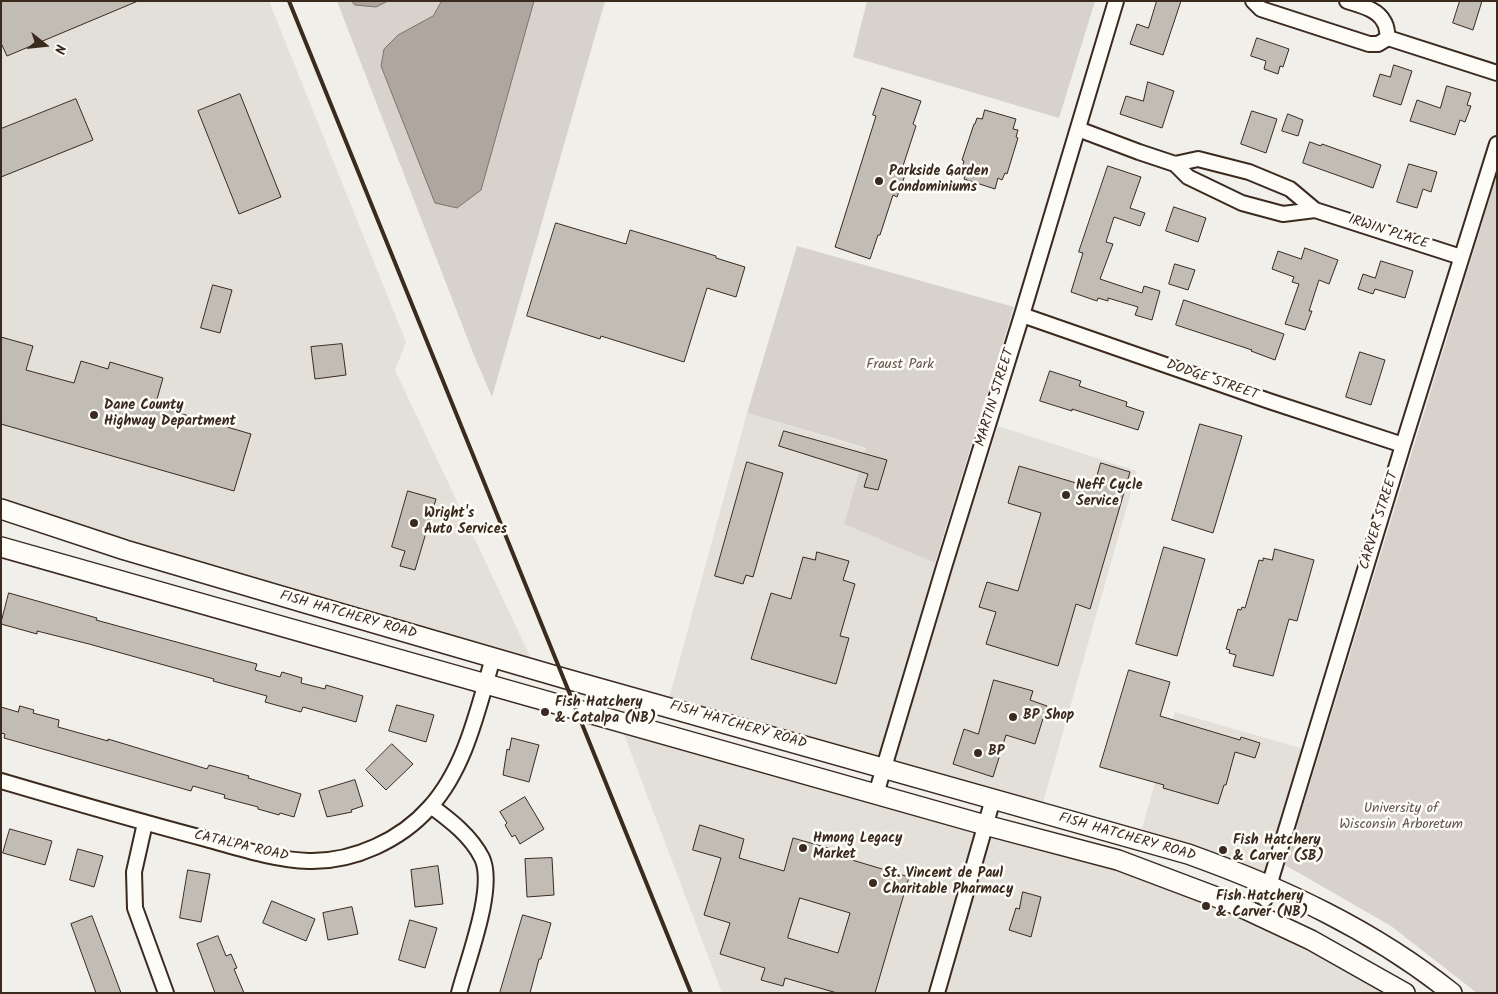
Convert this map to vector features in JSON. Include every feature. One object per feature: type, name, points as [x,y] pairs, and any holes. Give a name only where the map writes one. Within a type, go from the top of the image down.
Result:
[{"type":"main road","name":"FISH HATCHERY ROAD","points":[[1,509],[125,550],[494,658],[1188,854],[1267,892],[1330,913],[1403,956],[1452,993]]},
{"type":"main road","name":"FISH HATCHERY ROAD","points":[[1,547],[985,825],[1118,860],[1232,903],[1311,940],[1405,993]]},
{"type":"street","name":"MARTIN STREET","points":[[876,794],[1116,1]]},
{"type":"street","points":[[1253,1],[1261,9],[1368,44],[1378,44],[1388,38],[1497,72]]},
{"type":"street","points":[[1346,1],[1377,13],[1385,22],[1388,38]]},
{"type":"street","name":"IRWIN PLACE","points":[[1078,130],[1175,164],[1188,177],[1242,203],[1284,214],[1315,210]]},
{"type":"street","name":"CARVER STREET","points":[[1267,892],[1497,144]]},
{"type":"street","name":"IRWIN PLACE","points":[[1175,164],[1198,158],[1249,172],[1290,189],[1315,210],[1461,257]]},
{"type":"street","name":"DODGE STREET","points":[[1022,315],[1269,401],[1403,445]]},
{"type":"street","name":"CATALPA ROAD","points":[[1,781],[145,824],[272,857],[310,861],[347,857],[382,844],[413,824],[431,806],[452,776],[465,746],[494,658]]},
{"type":"street","points":[[937,993],[993,799]]},
{"type":"street","points":[[431,806],[454,823],[482,859],[486,885],[483,909],[459,993]]},
{"type":"street","points":[[145,824],[134,872],[135,908],[166,993]]},
{"type":"shaded area","points":[[1,1],[269,1],[406,342],[395,370],[536,669],[1,509]]},
{"type":"shaded area","points":[[352,1],[388,1],[376,7],[355,5]]},
{"type":"shaded area","points":[[442,1],[534,1],[481,190],[457,208],[435,203],[381,66],[384,49],[398,35],[433,16]]},
{"type":"shaded area","points":[[747,413],[866,449],[844,524],[952,570],[998,426],[1137,471],[1040,813],[667,706]]},
{"type":"shaded area","points":[[1175,712],[1311,751],[1269,885],[1139,839]]},
{"type":"shaded area","points":[[619,721],[1118,860],[1405,993],[722,993]]},
{"type":"green space","points":[[337,1],[605,1],[492,397],[473,353]]},
{"type":"green space","points":[[867,1],[1095,1],[1059,118],[853,57]]},
{"type":"green space","name":"University of Wisconsin Arboretum","points":[[1497,175],[1497,993],[1477,993],[1391,926],[1285,865]]},
{"type":"green space","name":"Fraust Park","points":[[797,246],[1014,307],[935,563],[844,524],[866,448],[747,413]]},
{"type":"building","points":[[1,1],[138,1],[7,56],[1,43]]},
{"type":"building","points":[[1157,1],[1181,1],[1163,55],[1130,44],[1137,24],[1148,28]]},
{"type":"building","points":[[1460,1],[1482,1],[1473,30],[1453,23]]},
{"type":"building","points":[[1257,38],[1289,49],[1283,67],[1280,66],[1278,74],[1264,69],[1266,61],[1251,56]]},
{"type":"building","points":[[1394,65],[1412,71],[1401,105],[1373,96],[1380,74],[1390,77]]},
{"type":"building","points":[[1148,82],[1174,91],[1162,128],[1120,114],[1126,96],[1143,101]]},
{"type":"building","points":[[1447,86],[1471,93],[1467,105],[1471,106],[1465,122],[1460,120],[1455,135],[1410,121],[1417,100],[1440,108]]},
{"type":"building","points":[[882,88],[921,101],[913,124],[916,126],[903,166],[908,167],[897,197],[893,195],[870,259],[835,247],[876,116],[873,115]]},
{"type":"building","points":[[240,94],[281,197],[239,214],[198,111]]},
{"type":"building","points":[[76,99],[93,140],[1,177],[1,129]]},
{"type":"building","points":[[985,110],[1016,119],[1013,129],[1018,130],[1016,137],[1018,138],[1007,174],[1005,173],[1002,180],[998,178],[995,189],[964,179],[967,169],[962,168],[964,161],[962,160],[974,124],[977,118],[982,119]]},
{"type":"building","points":[[1252,111],[1277,119],[1266,153],[1241,144]]},
{"type":"building","points":[[1288,114],[1303,120],[1298,136],[1282,131]]},
{"type":"building","points":[[1310,142],[1321,146],[1322,144],[1381,165],[1373,188],[1303,163]]},
{"type":"building","points":[[1409,164],[1437,172],[1431,192],[1423,189],[1417,208],[1397,202]]},
{"type":"building","points":[[1108,166],[1141,177],[1130,208],[1145,213],[1140,226],[1114,217],[1106,242],[1113,244],[1100,279],[1142,293],[1144,286],[1160,291],[1152,320],[1135,315],[1138,307],[1108,298],[1108,301],[1098,298],[1097,301],[1071,292],[1083,253],[1079,252]]},
{"type":"building","points":[[1174,207],[1206,218],[1198,242],[1166,231]]},
{"type":"building","points":[[556,223],[626,244],[630,230],[716,256],[716,258],[745,267],[736,297],[707,288],[684,362],[601,336],[600,339],[527,316]]},
{"type":"building","points":[[1305,248],[1338,260],[1329,284],[1319,280],[1309,311],[1312,311],[1305,330],[1285,324],[1299,284],[1292,282],[1294,277],[1272,269],[1278,251],[1301,259]]},
{"type":"building","points":[[1381,261],[1413,271],[1405,298],[1375,289],[1373,294],[1358,289],[1363,274],[1375,278]]},
{"type":"building","points":[[1175,264],[1195,270],[1188,290],[1169,284]]},
{"type":"building","points":[[213,285],[232,290],[220,333],[201,328]]},
{"type":"building","points":[[1184,300],[1284,334],[1275,360],[1252,350],[1176,325]]},
{"type":"building","name":"Dane County Highway Department","points":[[1,337],[33,346],[26,370],[74,383],[81,361],[108,369],[110,362],[163,378],[155,406],[251,434],[234,491],[1,424]]},
{"type":"building","points":[[342,344],[346,375],[315,379],[311,347]]},
{"type":"building","points":[[1360,352],[1385,360],[1371,405],[1346,397]]},
{"type":"building","points":[[1050,371],[1081,381],[1079,386],[1127,402],[1126,406],[1144,412],[1138,430],[1040,401]]},
{"type":"building","points":[[1200,424],[1242,436],[1213,533],[1172,520]]},
{"type":"building","points":[[784,431],[887,460],[878,490],[864,487],[868,474],[779,446]]},
{"type":"building","points":[[747,462],[783,473],[753,577],[746,575],[743,584],[715,576]]},
{"type":"building","points":[[1101,463],[1130,472],[1090,609],[1076,604],[1058,666],[986,644],[996,612],[979,607],[987,582],[1018,591],[1041,513],[1008,503],[1019,466],[1093,488]]},
{"type":"building","name":"Wright's Auto Services","points":[[408,491],[436,499],[415,570],[400,566],[405,551],[392,547]]},
{"type":"building","points":[[1164,547],[1205,559],[1177,656],[1136,644]]},
{"type":"building","points":[[1275,549],[1314,560],[1297,621],[1289,619],[1273,676],[1233,666],[1236,655],[1229,653],[1230,650],[1226,649],[1238,609],[1245,608],[1259,560],[1263,561],[1263,558],[1272,560]]},
{"type":"building","points":[[817,552],[849,561],[843,580],[855,584],[840,636],[849,638],[836,684],[751,659],[771,593],[791,599],[803,557],[815,560]]},
{"type":"building","points":[[9,593],[97,618],[96,620],[257,664],[255,670],[280,677],[282,672],[302,678],[301,683],[325,689],[326,685],[363,696],[356,722],[303,707],[301,712],[265,702],[267,696],[213,681],[214,679],[89,644],[37,631],[37,634],[1,624]]},
{"type":"building","points":[[1129,670],[1170,682],[1160,716],[1240,740],[1241,737],[1260,743],[1255,758],[1235,752],[1226,785],[1224,785],[1218,804],[1163,788],[1164,785],[1100,767]]},
{"type":"building","name":"BP Shop","points":[[994,680],[1033,691],[1030,700],[1047,706],[1035,744],[1006,735],[993,777],[953,764],[964,729],[978,734]]},
{"type":"building","points":[[397,705],[434,715],[426,742],[389,731]]},
{"type":"building","points":[[20,706],[34,710],[33,713],[59,720],[58,727],[108,741],[108,739],[207,769],[209,765],[249,776],[248,778],[301,794],[294,817],[258,809],[258,807],[224,798],[225,795],[193,786],[191,791],[4,738],[5,734],[1,733],[1,707],[18,712]]},
{"type":"building","points":[[512,738],[539,745],[529,782],[503,775],[507,749],[509,750]]},
{"type":"building","points":[[392,744],[413,764],[386,790],[366,770]]},
{"type":"building","points":[[355,780],[363,806],[351,810],[352,812],[327,817],[319,791]]},
{"type":"building","points":[[525,797],[544,829],[520,844],[515,835],[512,837],[505,825],[507,823],[500,812]]},
{"type":"building","points":[[700,825],[744,839],[739,858],[784,871],[793,838],[853,855],[852,860],[909,877],[875,993],[837,993],[785,978],[783,986],[761,980],[765,968],[720,954],[730,923],[704,915],[721,858],[693,850]],"holes":[[[800,898],[850,913],[838,953],[788,938]]]},
{"type":"building","points":[[10,829],[52,841],[45,865],[3,853]]},
{"type":"building","points":[[78,849],[103,856],[94,887],[70,880]]},
{"type":"building","points":[[552,858],[554,895],[527,897],[525,859]]},
{"type":"building","points":[[438,866],[443,904],[415,907],[411,870]]},
{"type":"building","points":[[188,870],[210,874],[201,922],[180,918]]},
{"type":"building","points":[[1023,892],[1041,897],[1031,937],[1009,930],[1016,908],[1019,909]]},
{"type":"building","points":[[272,901],[315,919],[306,941],[263,923]]},
{"type":"building","points":[[352,907],[358,934],[328,940],[323,913]]},
{"type":"building","points":[[523,915],[551,923],[541,959],[539,959],[530,993],[500,993]]},
{"type":"building","points":[[92,916],[121,993],[96,993],[71,924]]},
{"type":"building","points":[[410,920],[437,928],[425,968],[399,960]]},
{"type":"building","points":[[218,936],[226,956],[231,954],[237,968],[234,969],[244,993],[215,993],[197,944]]},
{"type":"railway","points":[[289,1],[691,993]]},
{"type":"place","name":"Parkside Garden Condominiums","points":[[879,181]]},
{"type":"place","name":"Dane County Highway Department","points":[[94,415]]},
{"type":"place","name":"Neff Cycle Service","points":[[1066,495]]},
{"type":"place","name":"Wright's Auto Services","points":[[414,523]]},
{"type":"place","name":"Fish Hatchery & Catalpa (NB)","points":[[545,712]]},
{"type":"place","name":"BP Shop","points":[[1013,717]]},
{"type":"place","name":"BP","points":[[978,753]]},
{"type":"place","name":"Hmong Legacy Market","points":[[803,848]]},
{"type":"place","name":"Fish Hatchery & Carver (SB)","points":[[1223,850]]},
{"type":"place","name":"St. Vincent de Paul Charitable Pharmacy","points":[[873,883]]},
{"type":"place","name":"Fish Hatchery & Carver (NB)","points":[[1206,906]]}]
